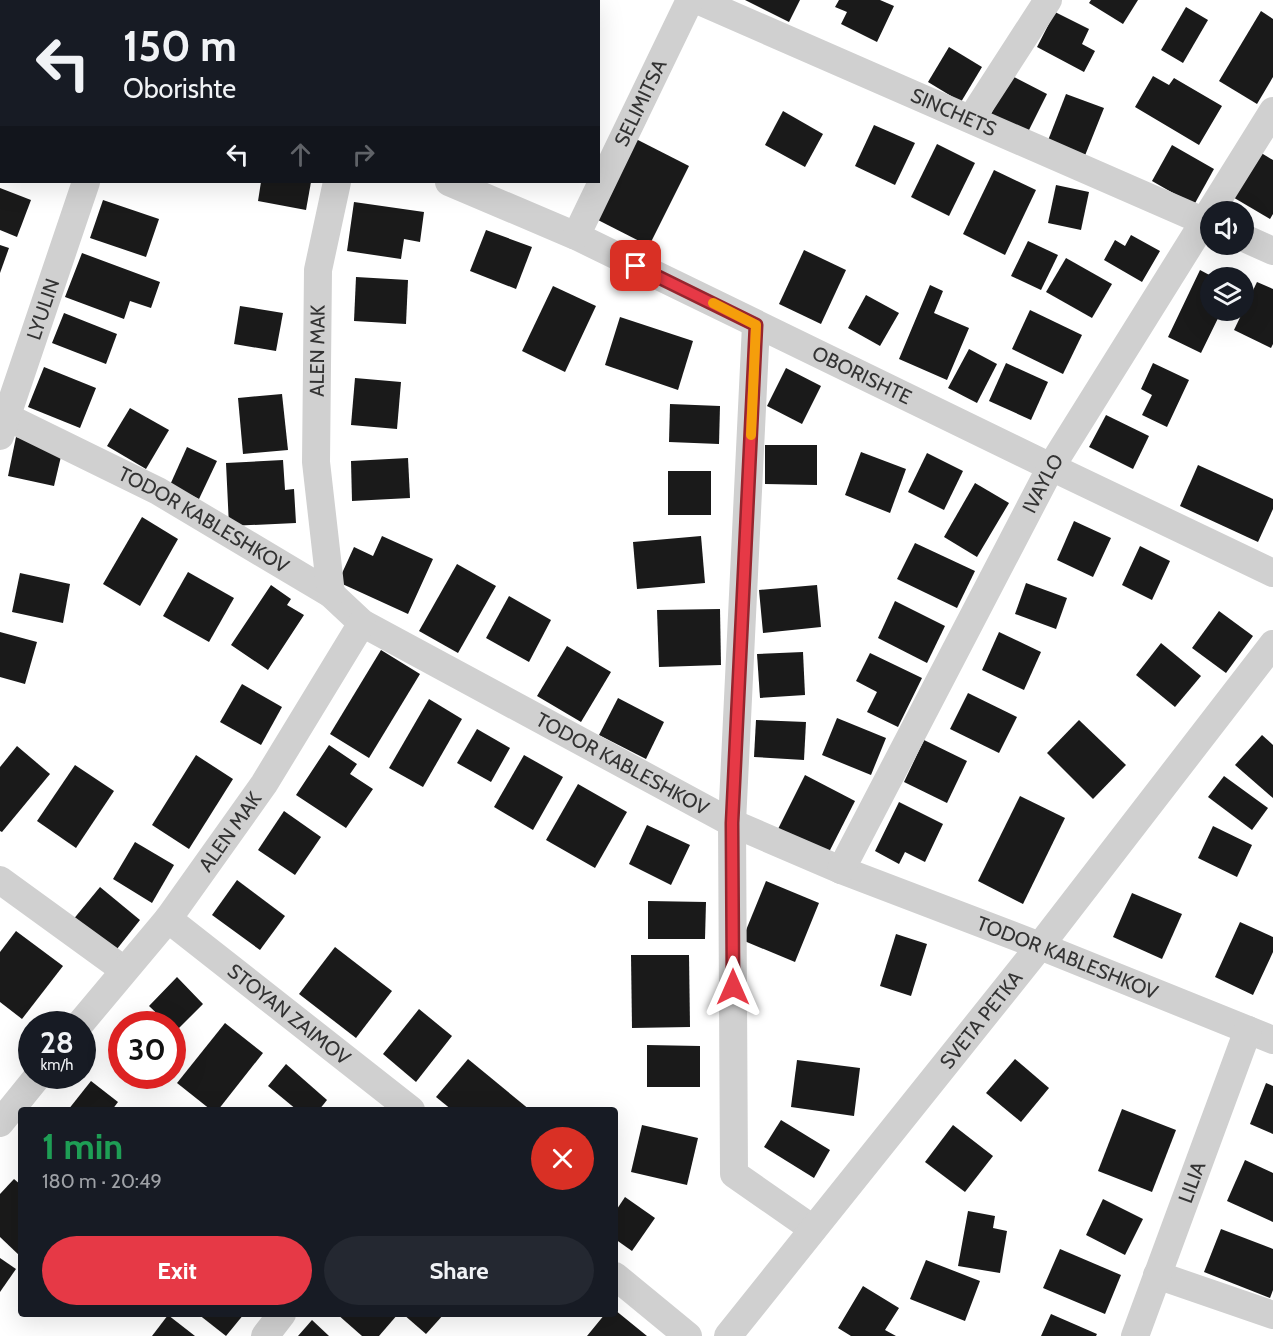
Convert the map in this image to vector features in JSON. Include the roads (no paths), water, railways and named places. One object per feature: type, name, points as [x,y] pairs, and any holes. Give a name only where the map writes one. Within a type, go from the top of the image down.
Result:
[{"type":"street","name":"SELIMITSA","points":[[576,236],[690,0]]},
{"type":"street","name":"SINCHETS","points":[[697,0],[1200,219]]},
{"type":"street","points":[[971,120],[1047,0]]},
{"type":"street","name":"IVAYLO","points":[[1219,201],[1273,111]]},
{"type":"street","name":"LYULIN","points":[[4,426],[86,183]]},
{"type":"street","name":"ALEN MAK","points":[[331,594],[316,462],[318,270],[336,183]]},
{"type":"street","name":"OBORISHTE","points":[[451,183],[576,236],[1273,573]]},
{"type":"street","name":"IVAYLO","points":[[841,870],[1051,467],[1200,233]]},
{"type":"street","points":[[1254,242],[1273,251]]},
{"type":"street","points":[[756,325],[732,823],[734,1174],[813,1229]]},
{"type":"street","name":"TODOR KABLESHKOV","points":[[4,426],[158,491],[331,594],[362,623],[732,823],[841,870],[1040,946],[1261,1035]]},
{"type":"street","name":"ALEN MAK","points":[[91,1011],[168,919],[264,784],[362,623]]},
{"type":"street","name":"SVETA PETKA","points":[[728,1336],[1040,946],[1273,644]]},
{"type":"street","points":[[0,880],[124,970]]},
{"type":"street","name":"STOYAN ZAIMOV","points":[[168,919],[407,1107]]},
{"type":"street","name":"LILIA","points":[[1135,1336],[1157,1275],[1261,1035]]},
{"type":"street","points":[[0,1123],[27,1089]]},
{"type":"street","points":[[1157,1275],[1273,1315]]},
{"type":"street","points":[[618,1278],[688,1336]]},
{"type":"street","points":[[265,1336],[280,1317]]}]
